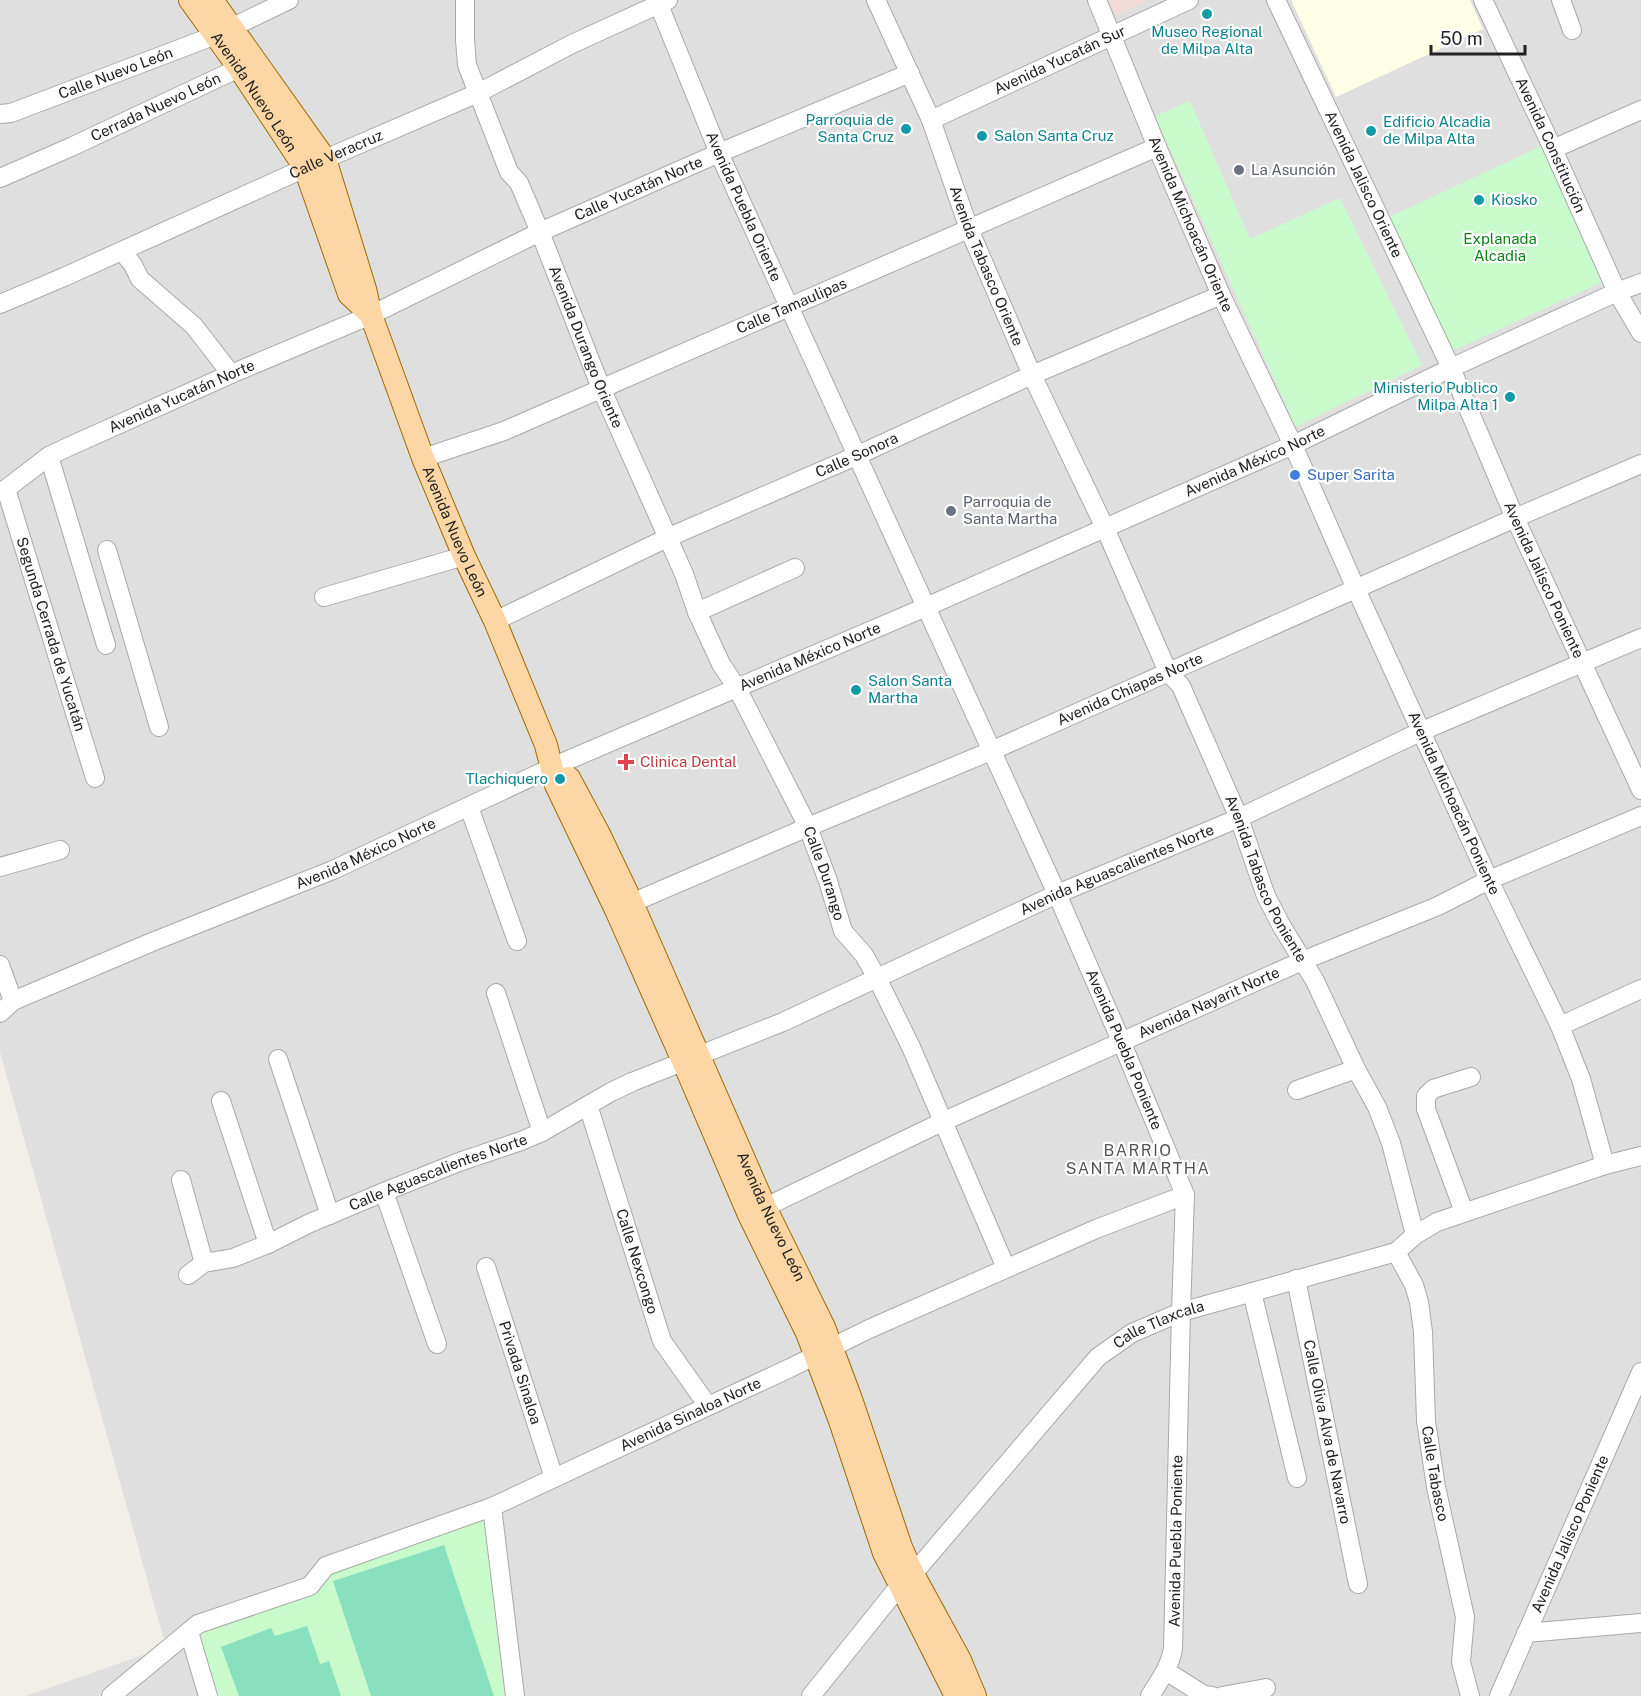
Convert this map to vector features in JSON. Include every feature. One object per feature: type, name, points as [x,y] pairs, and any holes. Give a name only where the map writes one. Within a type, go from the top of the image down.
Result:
[{"type":"main road","name":"Avenida Nuevo León","points":[[190,0],[223,32],[315,163],[365,289],[371,315],[423,458],[556,766],[556,785],[624,907],[757,1211],[807,1333],[824,1351],[843,1431],[884,1552],[907,1580],[960,1660],[975,1696]]},
{"type":"main road","name":"Avenida Nuevo León","points":[[212,0],[239,68],[315,163]]},
{"type":"main road","name":"Avenida Nuevo León","points":[[907,1580],[956,1696]]},
{"type":"street","name":"Calle Nuevo León","points":[[0,114],[11,113],[223,32],[289,0]]},
{"type":"street","name":"Avenida Durango Oriente","points":[[465,0],[467,64],[477,93],[509,172],[519,183],[540,232],[601,388],[684,573],[697,612],[721,664],[737,688]]},
{"type":"street","name":"Avenida Tabasco Oriente","points":[[876,0],[931,120],[969,229],[1032,375],[1105,528]]},
{"type":"street","name":"Avenida Michoacán Oriente","points":[[1097,0],[1221,295],[1293,445]]},
{"type":"street","name":"Avenida Yucatán Sur","points":[[931,120],[1189,0]]},
{"type":"street","name":"Avenida Jalisco Oriente","points":[[1276,0],[1451,368]]},
{"type":"street","points":[[1561,0],[1572,30]]},
{"type":"street","name":"Avenida Constitución","points":[[1487,1],[1617,292],[1641,333]]},
{"type":"street","name":"Calle Veracruz","points":[[0,304],[477,93],[572,44],[661,2]]},
{"type":"street","name":"Avenida Puebla Oriente","points":[[661,2],[719,153],[926,607]]},
{"type":"street","name":"Cerrada Nuevo León","points":[[0,178],[239,68]]},
{"type":"street","name":"Calle Yucatán Norte","points":[[371,315],[540,232],[719,153],[910,74]]},
{"type":"street","points":[[1553,149],[1641,110]]},
{"type":"street","name":"Calle Tamaulipas","points":[[423,458],[504,431],[1157,147]]},
{"type":"street","points":[[122,251],[134,265],[140,279],[194,326],[231,374]]},
{"type":"street","name":"Avenida México Norte","points":[[6,1007],[152,942],[333,870],[556,766],[926,607],[1293,445],[1451,368],[1641,283]]},
{"type":"street","name":"Calle Sonora","points":[[495,621],[667,538],[856,456],[1032,375],[1221,295]]},
{"type":"street","name":"Avenida Yucatán Norte","points":[[3,490],[49,456],[231,374],[371,315]]},
{"type":"street","name":"Avenida Jalisco Poniente","points":[[1451,368],[1515,518],[1641,790]]},
{"type":"street","name":"Avenida Michoacán Poniente","points":[[1293,445],[1489,880],[1560,1026],[1581,1079],[1605,1165]]},
{"type":"street","points":[[49,456],[106,645]]},
{"type":"street","name":"Avenida Chiapas Norte","points":[[624,907],[991,751],[1641,464]]},
{"type":"street","name":"Segunda Cerrada de Yucatán","points":[[3,490],[95,778]]},
{"type":"street","name":"Avenida Tabasco Poniente","points":[[1105,528],[1168,672],[1181,686],[1239,818],[1266,896],[1315,981],[1356,1069],[1377,1107],[1391,1143],[1415,1235]]},
{"type":"street","points":[[107,550],[159,727]]},
{"type":"street","points":[[324,597],[464,556]]},
{"type":"street","points":[[697,612],[795,568]]},
{"type":"street","points":[[96,612],[122,602]]},
{"type":"street","name":"Avenida Puebla Poniente","points":[[926,607],[1057,894],[1185,1196],[1173,1649],[1172,1659],[1150,1696]]},
{"type":"street","name":"Avenida Aguascalientes Norte","points":[[691,1058],[783,1022],[1057,894],[1239,818],[1422,731],[1641,638]]},
{"type":"street","name":"Calle Durango","points":[[737,688],[808,827],[843,931],[864,955],[877,978],[910,1047],[1006,1268]]},
{"type":"street","points":[[469,807],[517,941]]},
{"type":"street","name":"Avenida Nayarit Norte","points":[[757,1211],[942,1122],[1302,961],[1438,906],[1489,880],[1641,816]]},
{"type":"street","points":[[0,867],[60,850]]},
{"type":"street","points":[[0,965],[6,1007]]},
{"type":"street","points":[[1560,1026],[1641,989]]},
{"type":"street","points":[[496,993],[542,1132]]},
{"type":"street","name":"Calle Aguascalientes Norte","points":[[188,1275],[204,1263],[233,1258],[384,1192],[459,1162],[521,1142],[632,1082],[691,1058]]},
{"type":"street","points":[[278,1059],[330,1215]]},
{"type":"street","points":[[1297,1090],[1356,1069]]},
{"type":"street","points":[[1464,1212],[1426,1108],[1426,1096],[1433,1089],[1471,1077]]},
{"type":"street","points":[[221,1101],[268,1244]]},
{"type":"street","name":"Calle Nexcongo","points":[[588,1106],[662,1341],[708,1406]]},
{"type":"street","name":"Calle Tlaxcala","points":[[811,1696],[1098,1357],[1132,1333],[1181,1312],[1396,1252],[1415,1235],[1437,1222],[1605,1165],[1641,1156]]},
{"type":"street","points":[[181,1180],[204,1263]]},
{"type":"street","points":[[384,1192],[437,1344]]},
{"type":"street","name":"Avenida Sinaloa Norte","points":[[194,1628],[310,1586],[326,1566],[335,1562],[492,1507],[868,1329],[1096,1229],[1185,1196]]},
{"type":"street","name":"Calle Tabasco","points":[[1396,1252],[1414,1285],[1419,1302],[1423,1332],[1426,1421],[1436,1487],[1465,1617],[1461,1662],[1470,1696]]},
{"type":"street","name":"Privada Sinaloa","points":[[486,1267],[554,1478]]},
{"type":"street","name":"Calle Oliva Alva de Navarro","points":[[1296,1279],[1358,1584]]},
{"type":"street","points":[[1252,1292],[1297,1478]]},
{"type":"street","name":"Avenida Jalisco Poniente","points":[[1499,1696],[1641,1372]]},
{"type":"street","points":[[492,1507],[515,1696]]},
{"type":"street","points":[[1526,1633],[1641,1623]]},
{"type":"street","points":[[111,1696],[194,1628],[208,1696]]},
{"type":"street","points":[[1166,1671],[1204,1695],[1212,1696]]},
{"type":"street","points":[[1222,1696],[1266,1688]]},
{"type":"shaded area","points":[[0,0],[1641,0],[1641,1696],[26,1696],[166,1647],[0,1052]]},
{"type":"shaded area","points":[[1109,0],[1148,0],[1116,15]]},
{"type":"shaded area","points":[[1291,0],[1470,0],[1483,29],[1336,97]]},
{"type":"green space","points":[[1190,101],[1250,239],[1340,198],[1422,365],[1296,427],[1155,116]]},
{"type":"green space","name":"Explanada Alcadia","points":[[1542,146],[1607,280],[1452,351],[1387,218]]},
{"type":"green space","points":[[487,1515],[511,1696],[215,1696],[196,1630],[321,1574]]},
{"type":"green space","points":[[444,1545],[494,1696],[371,1696],[333,1581]]},
{"type":"green space","points":[[307,1626],[320,1664],[329,1661],[341,1696],[239,1696],[221,1647],[271,1628],[275,1636]]},
{"type":"place","name":"Museo Regional de Milpa Alta","points":[[1207,14]]},
{"type":"place","name":"Parroquia de Santa Cruz","points":[[906,129]]},
{"type":"place","name":"Edificio Alcadia de Milpa Alta","points":[[1371,131]]},
{"type":"place","name":"Salon Santa Cruz","points":[[982,136]]},
{"type":"place","name":"La Asunción","points":[[1239,170]]},
{"type":"place","name":"Kiosko","points":[[1479,200]]},
{"type":"place","name":"Ministerio Publico Milpa Alta 1","points":[[1510,397]]},
{"type":"place","name":"Super Sarita","points":[[1295,475]]},
{"type":"place","name":"Parroquia de Santa Martha","points":[[951,511]]},
{"type":"place","name":"Salon Santa Martha","points":[[856,690]]},
{"type":"place","name":"Clinica Dental","points":[[626,762]]},
{"type":"place","name":"Tlachiquero","points":[[560,779]]},
{"type":"district","name":"BARRIO SANTA MARTHA","points":[[1138,1159]]}]
